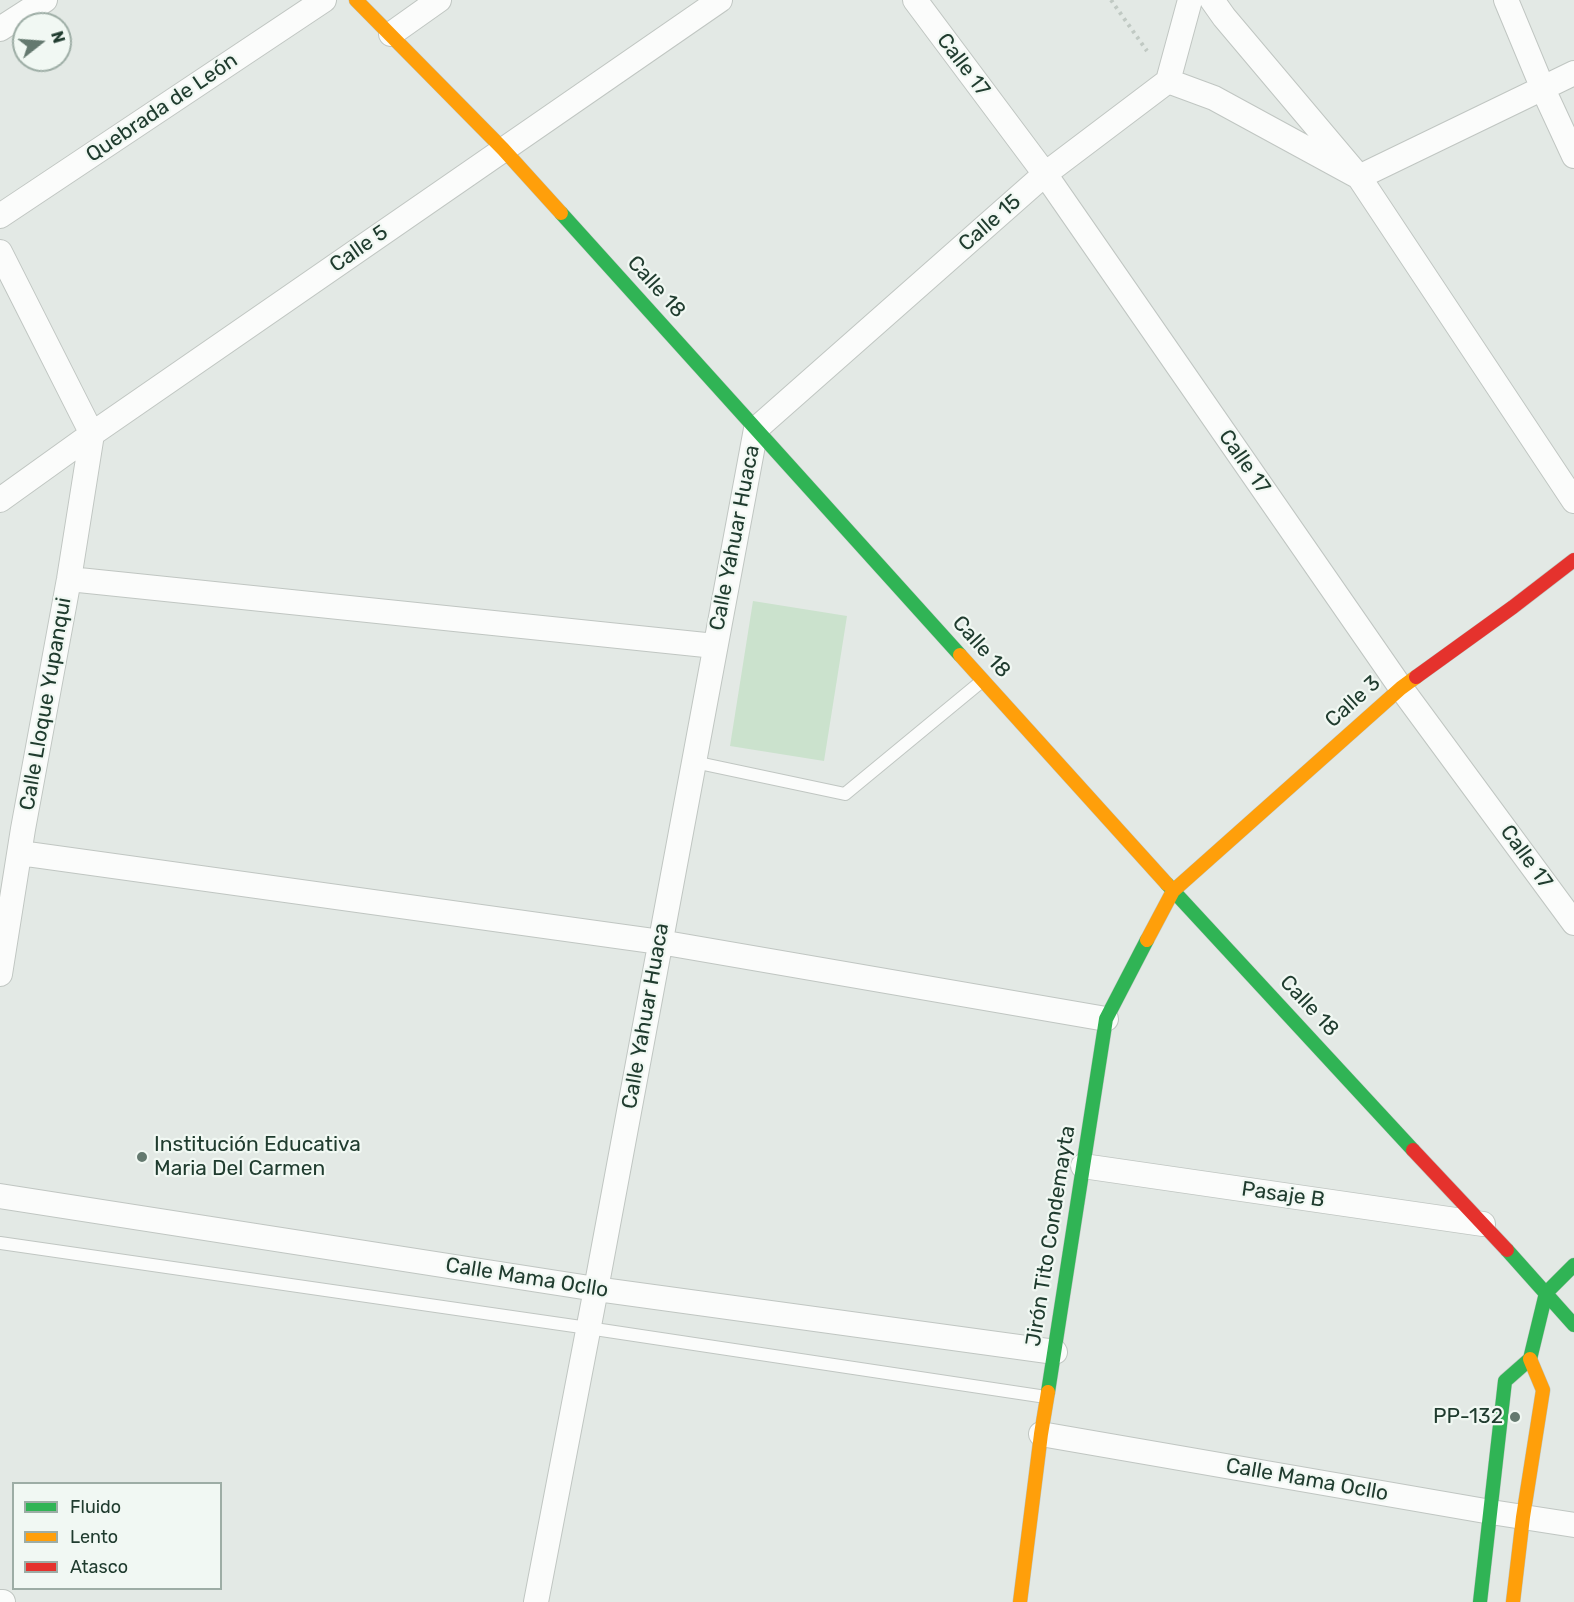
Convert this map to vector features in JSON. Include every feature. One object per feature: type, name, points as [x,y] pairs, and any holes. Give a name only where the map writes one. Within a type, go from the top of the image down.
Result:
[{"type":"street","points":[[0,29],[45,0]]},
{"type":"street","name":"Quebrada de León","points":[[0,216],[324,0]]},
{"type":"street","name":"Calle 18","points":[[356,0],[503,149],[1173,891],[1574,1325]]},
{"type":"street","points":[[391,34],[439,0]]},
{"type":"street","name":"Calle 5","points":[[0,500],[720,0]]},
{"type":"street","name":"Calle 17","points":[[915,0],[1045,174],[1401,688],[1574,923]]},
{"type":"street","points":[[1190,0],[1168,81],[1214,98],[1359,177]]},
{"type":"street","points":[[1212,0],[1224,18],[1359,177],[1574,501]]},
{"type":"street","points":[[1506,0],[1574,156]]},
{"type":"street","points":[[1359,177],[1574,73]]},
{"type":"street","name":"Calle 15","points":[[756,429],[1045,174],[1168,81]]},
{"type":"street","points":[[0,252],[92,434]]},
{"type":"street","name":"Calle Yahuar Huaca","points":[[536,1602],[756,429]]},
{"type":"street","name":"Calle Lloque Yupanqui","points":[[0,974],[92,434]]},
{"type":"street","name":"Calle 3","points":[[1173,891],[1401,688],[1574,560]]},
{"type":"street","points":[[69,579],[715,646]]},
{"type":"street","points":[[20,853],[660,942],[1106,1019]]},
{"type":"street","name":"Jirón Tito Condemayta","points":[[1020,1602],[1046,1397],[1055,1352],[1106,1019],[1173,891]]},
{"type":"street","name":"Pasaje B","points":[[1083,1166],[1483,1224]]},
{"type":"street","name":"Calle Mama Ocllo","points":[[0,1196],[596,1289],[1055,1352]]},
{"type":"street","points":[[1480,1602],[1505,1381],[1530,1359],[1546,1293],[1574,1265]]},
{"type":"street","points":[[1513,1602],[1523,1517],[1543,1390],[1530,1359]]},
{"type":"street","name":"Calle Mama Ocllo","points":[[1041,1434],[1574,1525]]},
{"type":"lane","points":[[694,762],[845,794],[983,681]]},
{"type":"lane","points":[[0,1244],[588,1328],[1046,1397]]},
{"type":"path","points":[[1111,0],[1168,81]]},
{"type":"green space","points":[[753,601],[847,616],[824,761],[730,746]]},
{"type":"traffic: fast","points":[[561,213],[960,655]]},
{"type":"traffic: fast","points":[[1167,884],[1413,1150]]},
{"type":"traffic: fast","points":[[1048,1392],[1106,1019],[1147,940]]},
{"type":"traffic: fast","points":[[1507,1250],[1574,1325]]},
{"type":"traffic: fast","points":[[1546,1293],[1574,1265]]},
{"type":"traffic: fast","points":[[1480,1602],[1505,1381],[1530,1359],[1546,1293]]},
{"type":"traffic: slow","points":[[356,0],[503,149],[561,213]]},
{"type":"traffic: slow","points":[[960,655],[1167,884]]},
{"type":"traffic: slow","points":[[1147,940],[1173,891],[1416,677]]},
{"type":"traffic: slow","points":[[1513,1602],[1523,1517],[1543,1390],[1530,1359]]},
{"type":"traffic: slow","points":[[1020,1602],[1048,1392]]},
{"type":"traffic: jam","points":[[1416,677],[1574,560]]},
{"type":"traffic: jam","points":[[1413,1150],[1507,1250]]},
{"type":"place","name":"Institución Educativa Maria Del Carmen","points":[[142,1157]]},
{"type":"place","name":"PP-132","points":[[1515,1417]]}]
